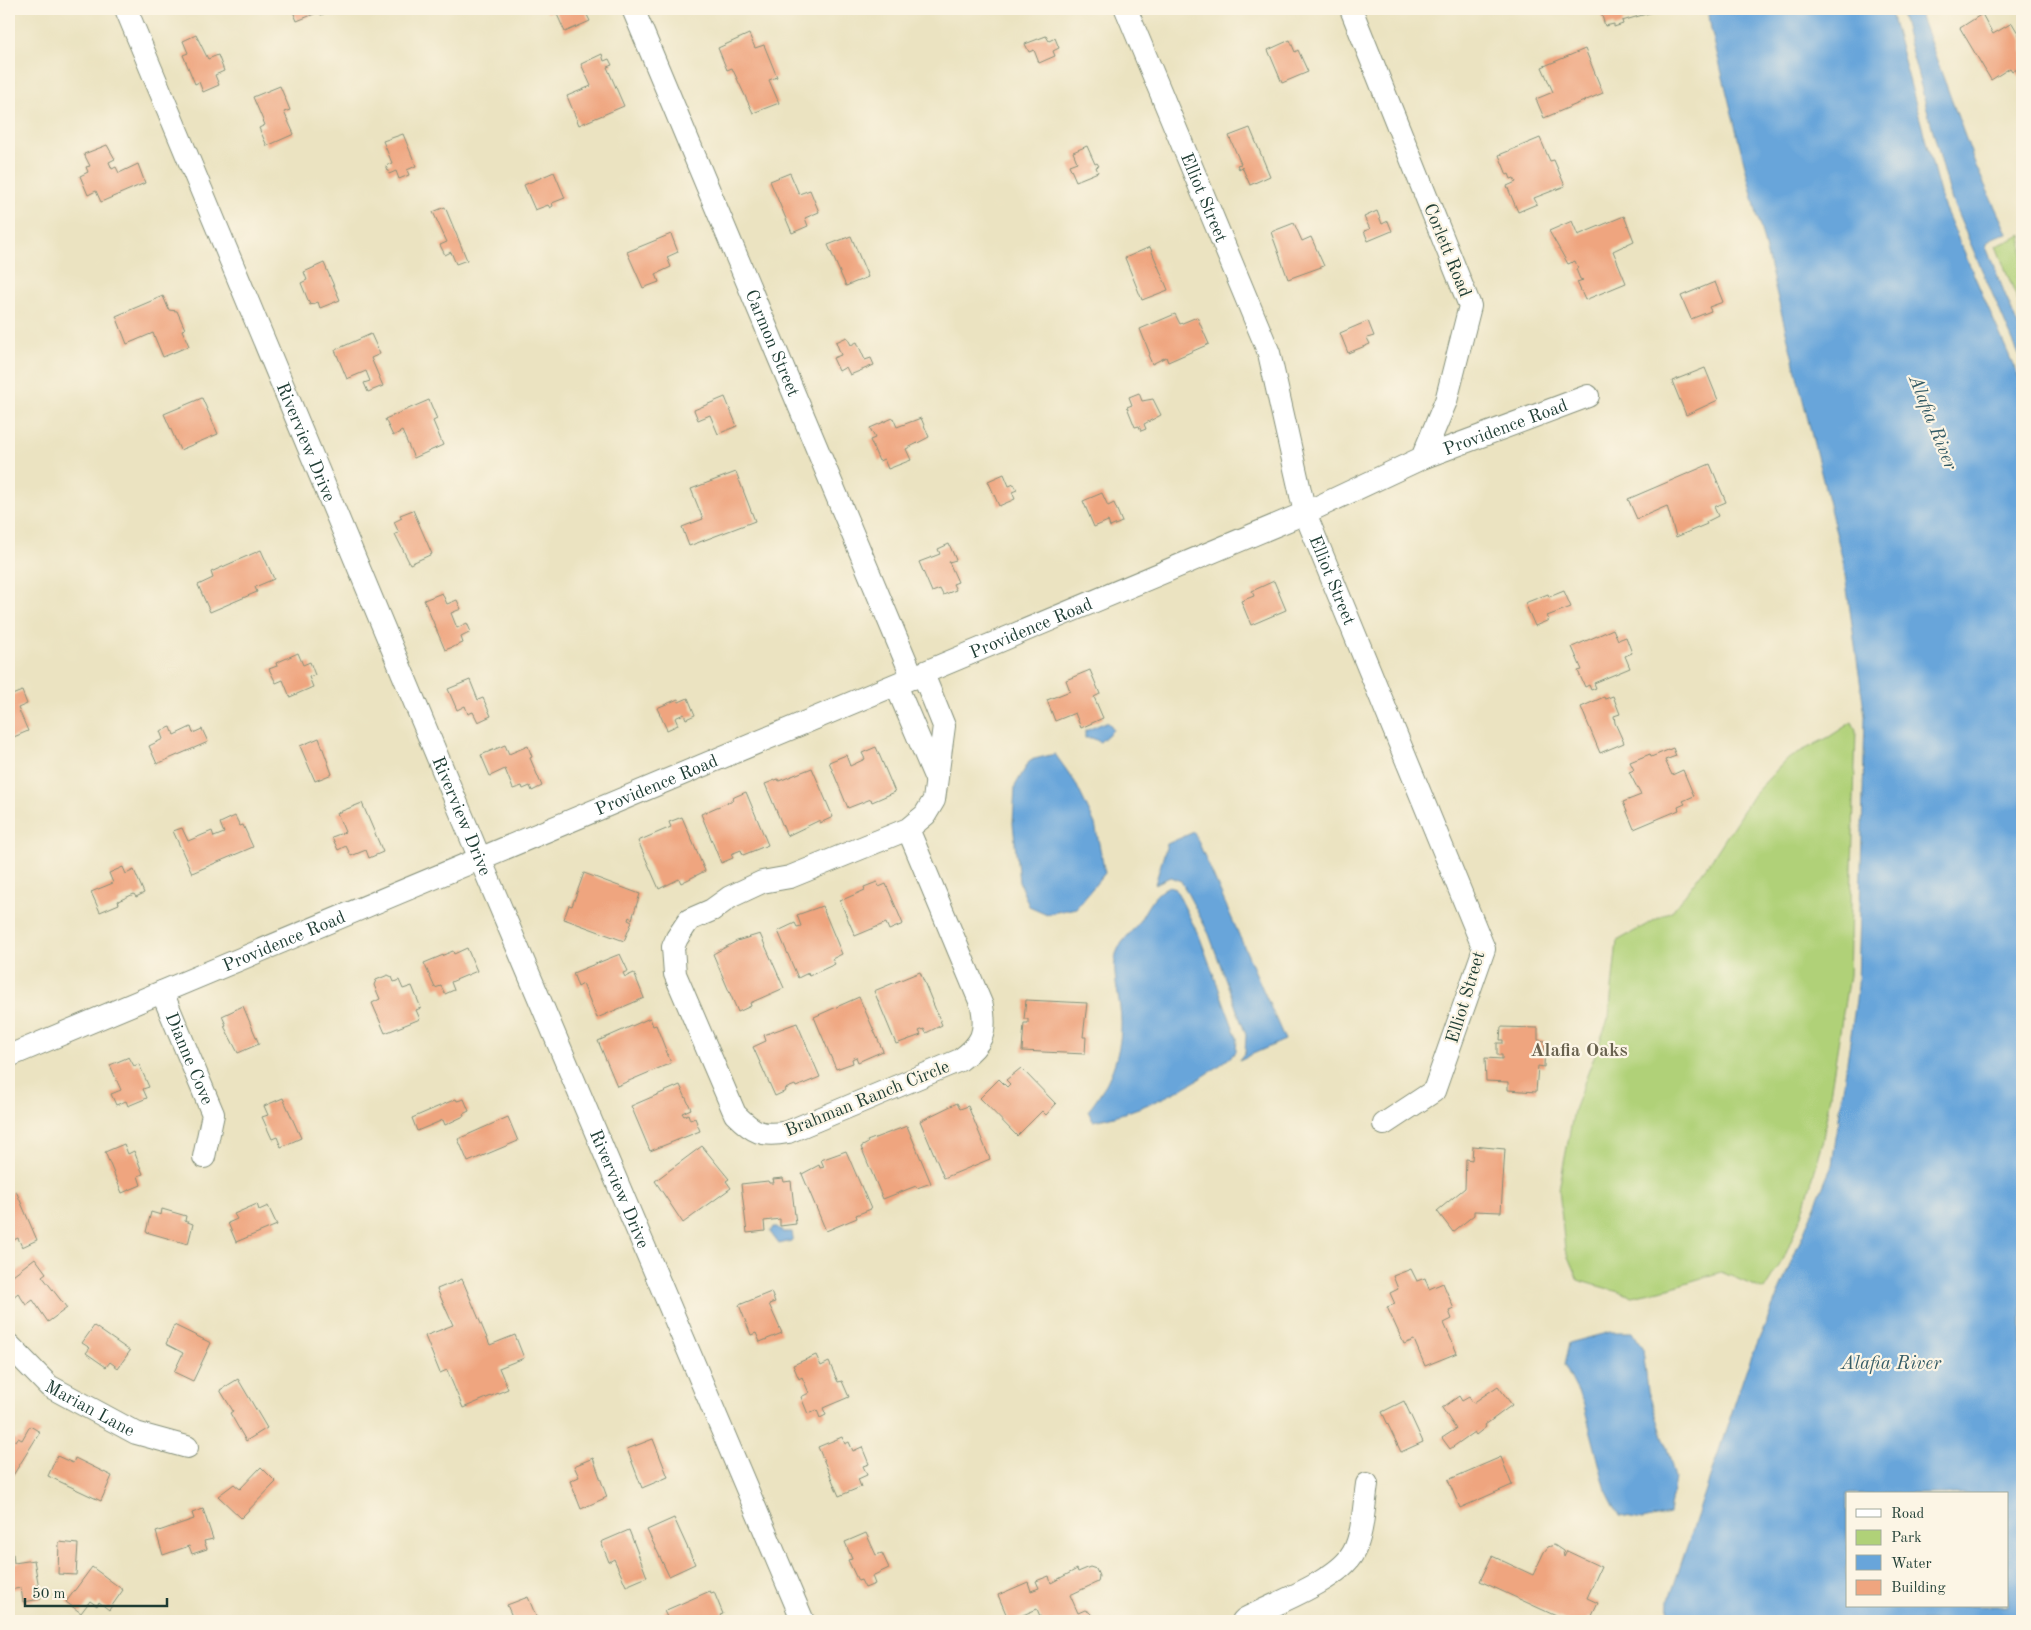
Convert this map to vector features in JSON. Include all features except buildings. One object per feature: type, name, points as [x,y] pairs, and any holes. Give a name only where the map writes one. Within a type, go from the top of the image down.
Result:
[{"type":"street","name":"Riverview Drive","points":[[126,9],[480,859],[803,1621]]},
{"type":"street","name":"Carmon Street","points":[[633,9],[911,679]]},
{"type":"street","name":"Elliot Street","points":[[1126,9],[1269,353],[1305,513],[1484,949],[1434,1090],[1384,1124]]},
{"type":"street","name":"Corlett Road","points":[[1351,9],[1470,306],[1446,401],[1422,458]]},
{"type":"street","name":"Providence Road","points":[[1422,458],[1588,396]]},
{"type":"street","points":[[1305,513],[1422,458]]},
{"type":"street","name":"Providence Road","points":[[9,1056],[1305,513]]},
{"type":"street","name":"Brahman Ranch Circle","points":[[908,829],[982,1006],[985,1023],[982,1040],[960,1060],[788,1132],[762,1134],[748,1127],[735,1114],[675,974],[673,947],[679,932],[689,920],[712,910],[730,896],[762,882],[790,877],[908,829],[925,815],[934,800],[937,780],[911,679]]},
{"type":"street","name":"Dianne Cove","points":[[162,992],[213,1114],[204,1156]]},
{"type":"street","name":"Marian Lane","points":[[9,1345],[49,1386],[136,1433],[187,1447]]},
{"type":"street","points":[[1243,1621],[1244,1618],[1330,1577],[1344,1563],[1353,1553],[1362,1520],[1367,1484]]},
{"type":"green space","points":[[2022,235],[2022,311],[1996,246]]},
{"type":"green space","points":[[1852,722],[1856,730],[1849,975],[1822,1145],[1802,1215],[1784,1258],[1764,1290],[1721,1272],[1669,1288],[1632,1296],[1578,1280],[1565,1250],[1559,1189],[1574,1110],[1609,1017],[1617,941],[1673,910],[1714,856],[1754,794],[1788,758],[1829,737]]},
{"type":"water","name":"Alafia River","points":[[1708,9],[1890,9],[1943,204],[2022,385],[2022,1621],[1668,1621],[1669,1600],[1746,1370],[1832,1165],[1858,986],[1865,716],[1843,561],[1711,29]]},
{"type":"water","points":[[1900,9],[1918,9],[1976,166],[2007,233],[1992,239],[1986,247],[2022,336],[2022,362],[1952,201]]},
{"type":"water","points":[[1106,722],[1110,724],[1113,730],[1100,742],[1092,738],[1085,738],[1085,731]]},
{"type":"water","points":[[1055,754],[1075,782],[1095,824],[1105,873],[1076,908],[1047,914],[1029,906],[1019,882],[1013,823],[1015,786],[1030,760]]},
{"type":"water","points":[[1194,832],[1285,1040],[1239,1060],[1245,1052],[1246,1035],[1209,934],[1181,881],[1170,877],[1155,884],[1167,844]]},
{"type":"water","points":[[1169,886],[1175,888],[1200,938],[1237,1038],[1236,1052],[1222,1064],[1188,1086],[1150,1104],[1093,1121],[1088,1111],[1110,1076],[1115,1063],[1120,1036],[1120,1008],[1115,974],[1116,954],[1120,945],[1137,924],[1152,900],[1159,892]]},
{"type":"water","points":[[773,1227],[777,1227],[783,1232],[792,1232],[793,1238],[791,1241],[779,1244],[770,1232]]},
{"type":"water","points":[[1610,1332],[1633,1332],[1643,1349],[1648,1391],[1675,1478],[1669,1514],[1643,1520],[1619,1516],[1606,1490],[1583,1402],[1564,1365],[1569,1343]]},
{"type":"district","name":"Alafia Oaks","points":[[1579,1049]]}]
